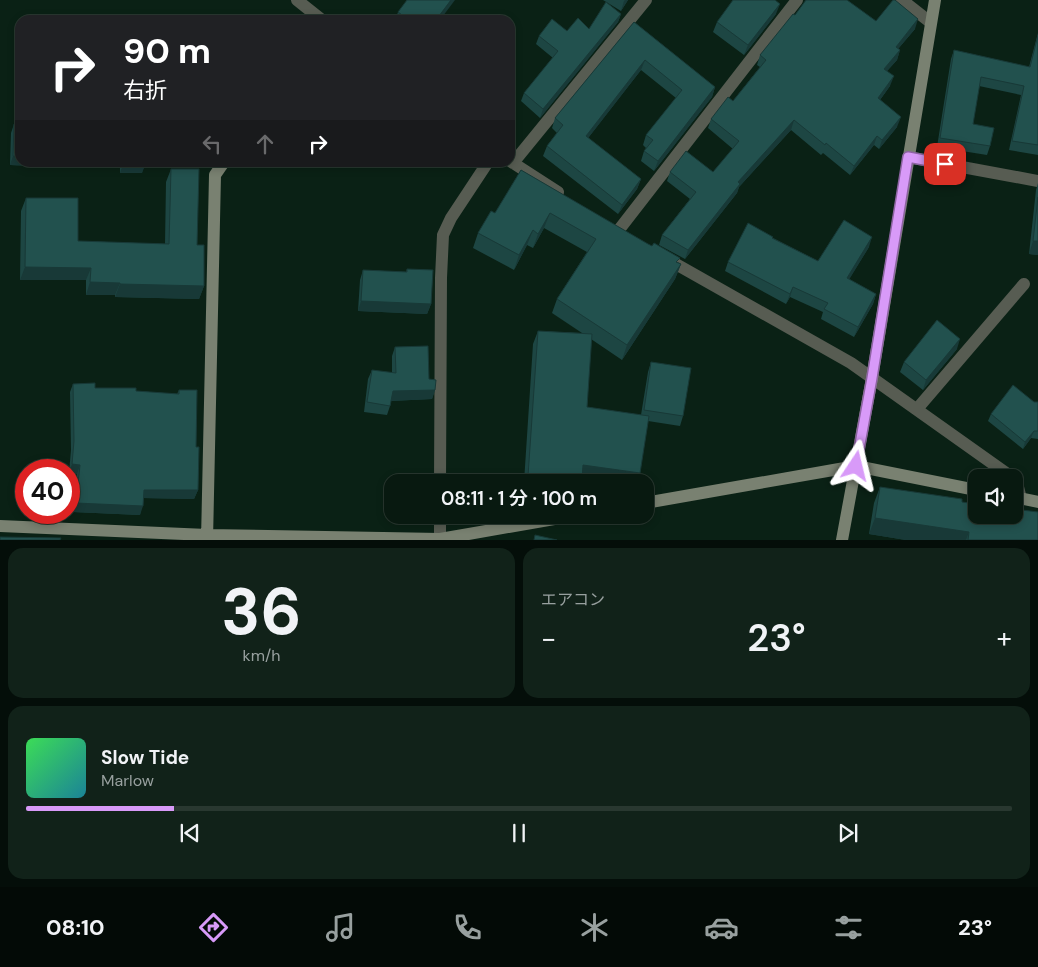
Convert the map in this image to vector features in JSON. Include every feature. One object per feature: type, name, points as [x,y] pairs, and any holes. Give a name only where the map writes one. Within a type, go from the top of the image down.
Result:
[{"type":"street","points":[[297,0],[316,15]]},
{"type":"street","points":[[515,158],[646,0]]},
{"type":"street","points":[[618,231],[797,0]]},
{"type":"street","points":[[902,0],[930,22]]},
{"type":"street","points":[[842,540],[872,378],[934,0]]},
{"type":"street","points":[[908,157],[1038,181]]},
{"type":"street","points":[[515,164],[570,200]]},
{"type":"street","points":[[207,537],[216,175],[221,167]]},
{"type":"street","points":[[440,474],[443,235],[451,218],[485,167]]},
{"type":"street","points":[[652,250],[851,362],[1000,469]]},
{"type":"street","points":[[917,409],[1024,284]]},
{"type":"street","points":[[654,501],[856,466],[968,488]]},
{"type":"street","points":[[1023,499],[1038,502]]},
{"type":"street","points":[[440,524],[440,539]]},
{"type":"street","points":[[0,526],[207,537],[440,539],[526,524]]},
{"type":"building","points":[[407,0],[451,0],[440,15],[402,15],[398,12]]},
{"type":"building","points":[[733,0],[775,0],[780,4],[748,45],[717,22]]},
{"type":"building","points":[[806,0],[847,0],[876,21],[895,0],[918,19],[896,47],[900,50],[884,69],[894,76],[878,98],[901,117],[882,140],[877,136],[854,166],[794,120],[738,182],[740,184],[688,250],[662,235],[696,192],[670,172],[686,151],[713,172],[739,141],[711,119],[728,97],[733,101],[766,60],[760,55]]},
{"type":"building","points":[[606,2],[621,14],[543,109],[524,93],[558,51],[539,36],[552,19],[567,31],[578,18],[589,29]]},
{"type":"building","points":[[634,22],[715,87],[658,161],[644,151],[653,140],[646,135],[682,90],[645,60],[586,136],[641,179],[622,205],[547,146],[563,125],[555,118]]},
{"type":"building","points":[[1038,35],[1038,145],[1012,141],[1024,86],[981,77],[973,124],[994,128],[990,146],[940,138],[954,50],[1030,67]]},
{"type":"building","points":[[14,124],[15,124],[15,156],[13,156]]},
{"type":"building","points":[[171,169],[199,169],[197,245],[204,245],[204,286],[90,282],[91,268],[25,267],[26,198],[78,198],[78,241],[169,244]]},
{"type":"building","points":[[521,170],[648,244],[652,246],[654,243],[680,258],[676,262],[681,264],[627,345],[557,299],[596,239],[550,213],[538,234],[533,230],[519,255],[478,233],[491,211],[495,213]]},
{"type":"building","points":[[1038,197],[1038,241],[1033,241]]},
{"type":"building","points":[[844,220],[872,237],[847,278],[876,294],[858,327],[824,309],[828,303],[793,287],[790,294],[728,262],[748,223],[772,238],[818,261]]},
{"type":"building","points":[[407,269],[433,270],[431,304],[361,301],[363,270],[407,272]]},
{"type":"building","points":[[937,320],[960,339],[926,380],[904,362]]},
{"type":"building","points":[[538,331],[592,334],[587,407],[649,416],[640,473],[583,465],[582,474],[528,474]]},
{"type":"building","points":[[428,346],[429,379],[436,380],[435,390],[393,391],[390,406],[367,402],[372,370],[396,373],[395,347]]},
{"type":"building","points":[[651,362],[691,368],[683,416],[644,410]]},
{"type":"building","points":[[95,383],[95,388],[136,388],[136,391],[179,394],[179,390],[197,390],[196,447],[199,447],[198,490],[144,490],[143,506],[80,503],[80,459],[72,459],[73,384]]},
{"type":"building","points":[[1013,385],[1034,402],[1038,402],[1038,431],[1034,431],[1025,442],[991,414]]},
{"type":"building","points":[[880,487],[962,499],[962,502],[968,503],[968,524],[1023,524],[1023,510],[1038,512],[1038,540],[968,540],[969,532],[875,518]]},
{"type":"building","points":[[535,535],[557,540],[534,540]]},
{"type":"building","points":[[0,537],[61,538],[60,540],[0,540]]},
{"type":"route","points":[[856,466],[908,157],[945,164]]}]
